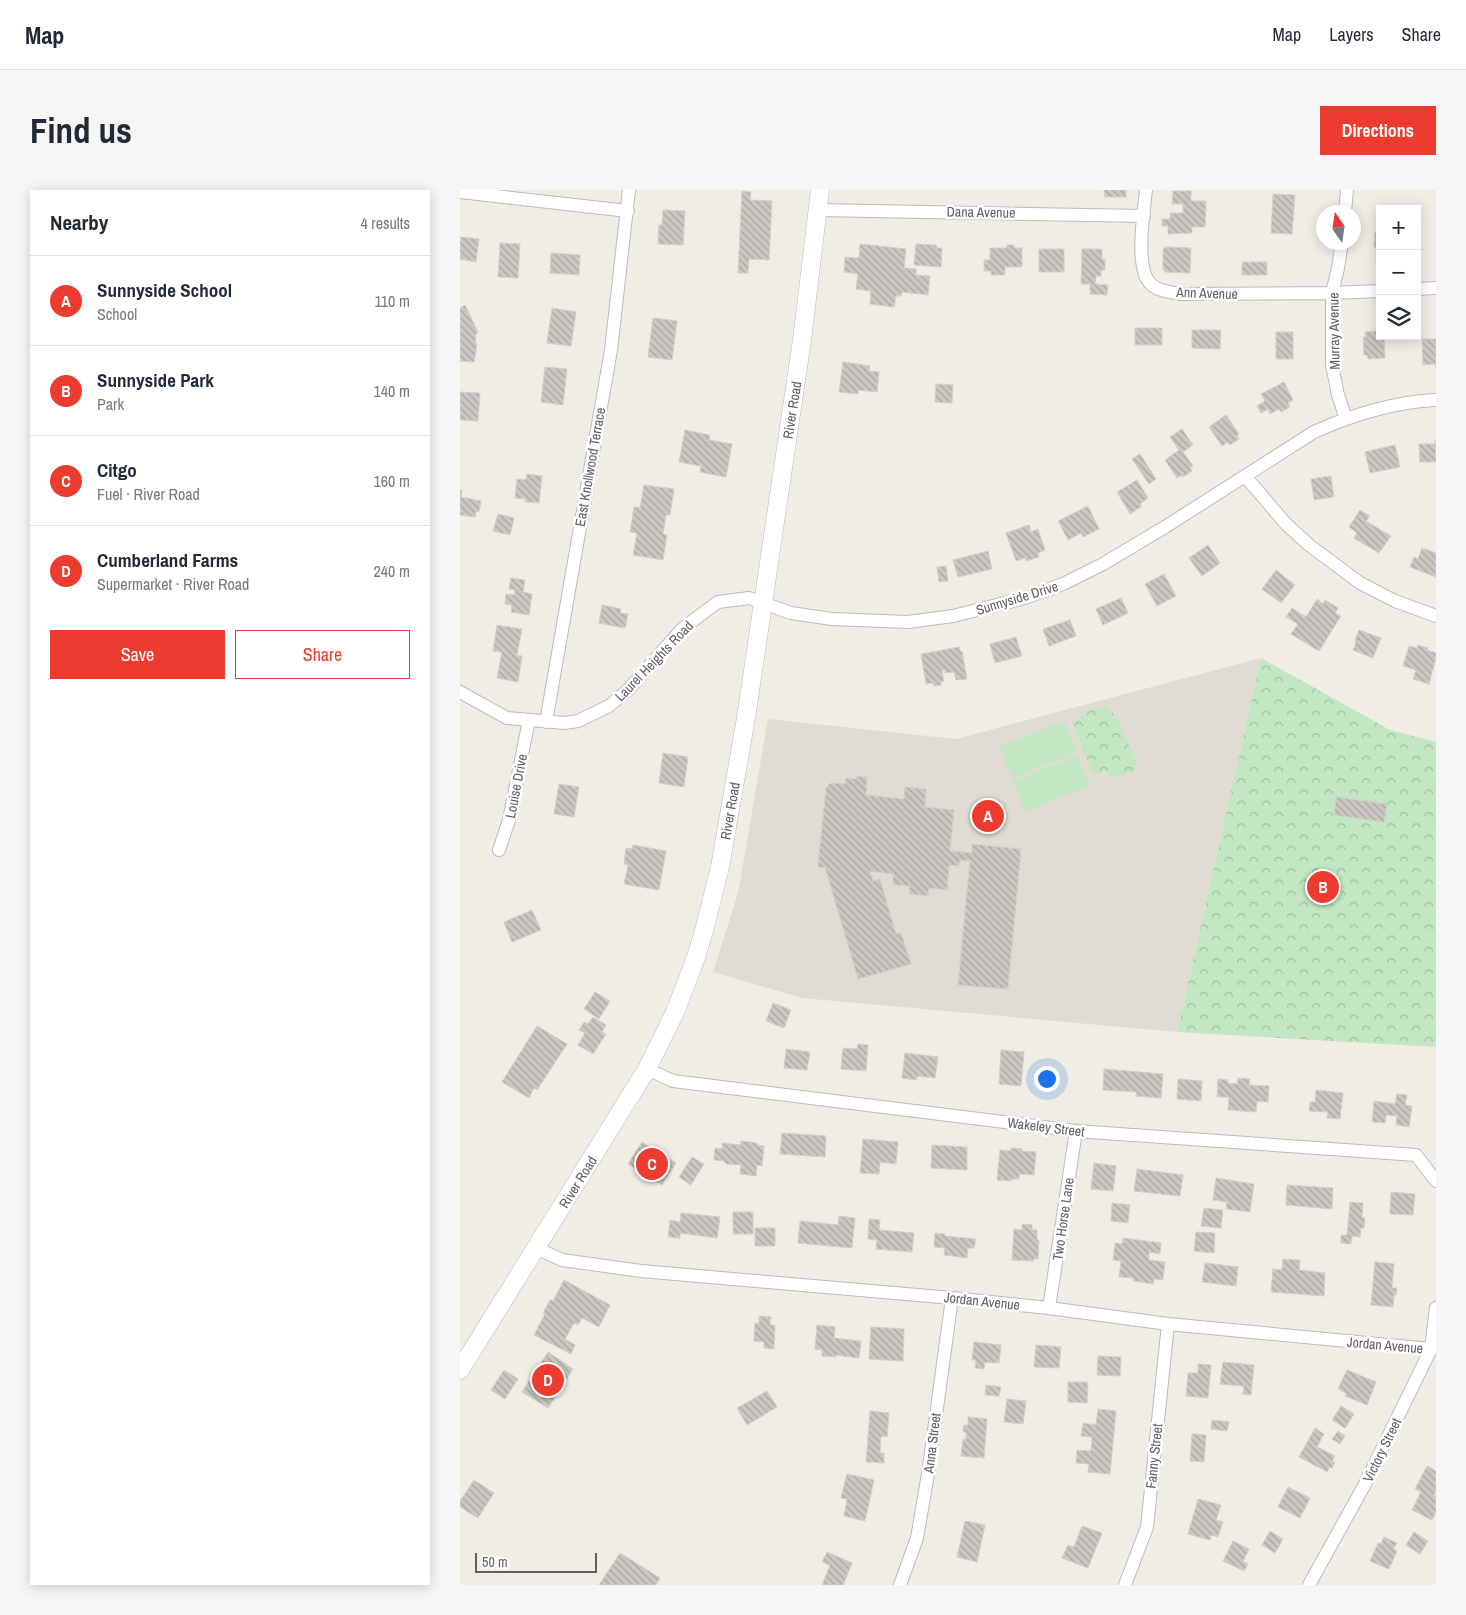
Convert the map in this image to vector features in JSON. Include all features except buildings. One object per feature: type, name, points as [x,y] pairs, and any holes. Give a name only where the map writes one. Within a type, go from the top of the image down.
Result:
[{"type":"main road","name":"River Road","points":[[460,1370],[647,1069],[676,1010],[708,918],[720,868],[743,737],[802,340],[820,190]]},
{"type":"street","name":"East Knollwood Terrace","points":[[546,722],[611,350],[629,190]]},
{"type":"street","name":"Ann Avenue","points":[[1146,190],[1142,268],[1149,282],[1160,290],[1181,294],[1376,291]]},
{"type":"street","points":[[1346,205],[1347,190]]},
{"type":"street","points":[[460,192],[628,211]]},
{"type":"street","name":"Dana Avenue","points":[[818,210],[1144,216]]},
{"type":"street","name":"Murray Avenue","points":[[1341,250],[1332,293],[1332,365],[1338,395],[1346,419]]},
{"type":"street","points":[[1421,289],[1436,288]]},
{"type":"street","name":"Sunnyside Drive","points":[[762,602],[791,613],[824,618],[908,622],[953,616],[1025,598],[1063,584],[1103,564],[1165,527],[1314,432],[1346,419],[1388,407],[1436,400]]},
{"type":"street","points":[[1246,476],[1286,524],[1309,546],[1360,583],[1396,601],[1436,616]]},
{"type":"street","name":"Laurel Heights Road","points":[[460,692],[507,718],[564,723],[578,721],[610,706],[628,690],[683,628],[718,602],[748,598],[762,602]]},
{"type":"street","name":"Louise Drive","points":[[499,850],[509,820],[529,720]]},
{"type":"street","name":"Wakeley Street","points":[[647,1069],[673,1081],[1076,1131],[1416,1156],[1436,1181]]},
{"type":"street","name":"Two Horse Lane","points":[[1050,1308],[1076,1131]]},
{"type":"street","name":"Jordan Avenue","points":[[536,1248],[562,1260],[641,1272],[952,1298],[1050,1308],[1168,1324],[1430,1349]]},
{"type":"street","name":"Anna Street","points":[[900,1585],[917,1538],[928,1474],[952,1298]]},
{"type":"street","name":"Victory Street","points":[[1309,1585],[1365,1484],[1430,1349],[1436,1308]]},
{"type":"street","name":"Fanny Street","points":[[1125,1585],[1147,1527],[1168,1324]]},
{"type":"shaded area","points":[[1261,658],[1177,1032],[802,998],[713,972],[738,893],[768,719],[956,739]]},
{"type":"green space","points":[[1261,658],[1390,730],[1436,742],[1436,1047],[1177,1032]]},
{"type":"green space","points":[[1107,706],[1114,714],[1137,762],[1136,769],[1112,779],[1107,771],[1096,774],[1092,771],[1073,724],[1088,712]]},
{"type":"green space","points":[[1064,721],[1077,752],[1012,778],[999,747]]},
{"type":"green space","points":[[1077,755],[1090,785],[1025,812],[1013,781]]},
{"type":"place","name":"Sunnyside School","points":[[988,816]]},
{"type":"place","name":"Sunnyside Park","points":[[1323,887]]},
{"type":"place","name":"Citgo","points":[[652,1164]]},
{"type":"place","name":"Cumberland Farms","points":[[548,1380]]}]
